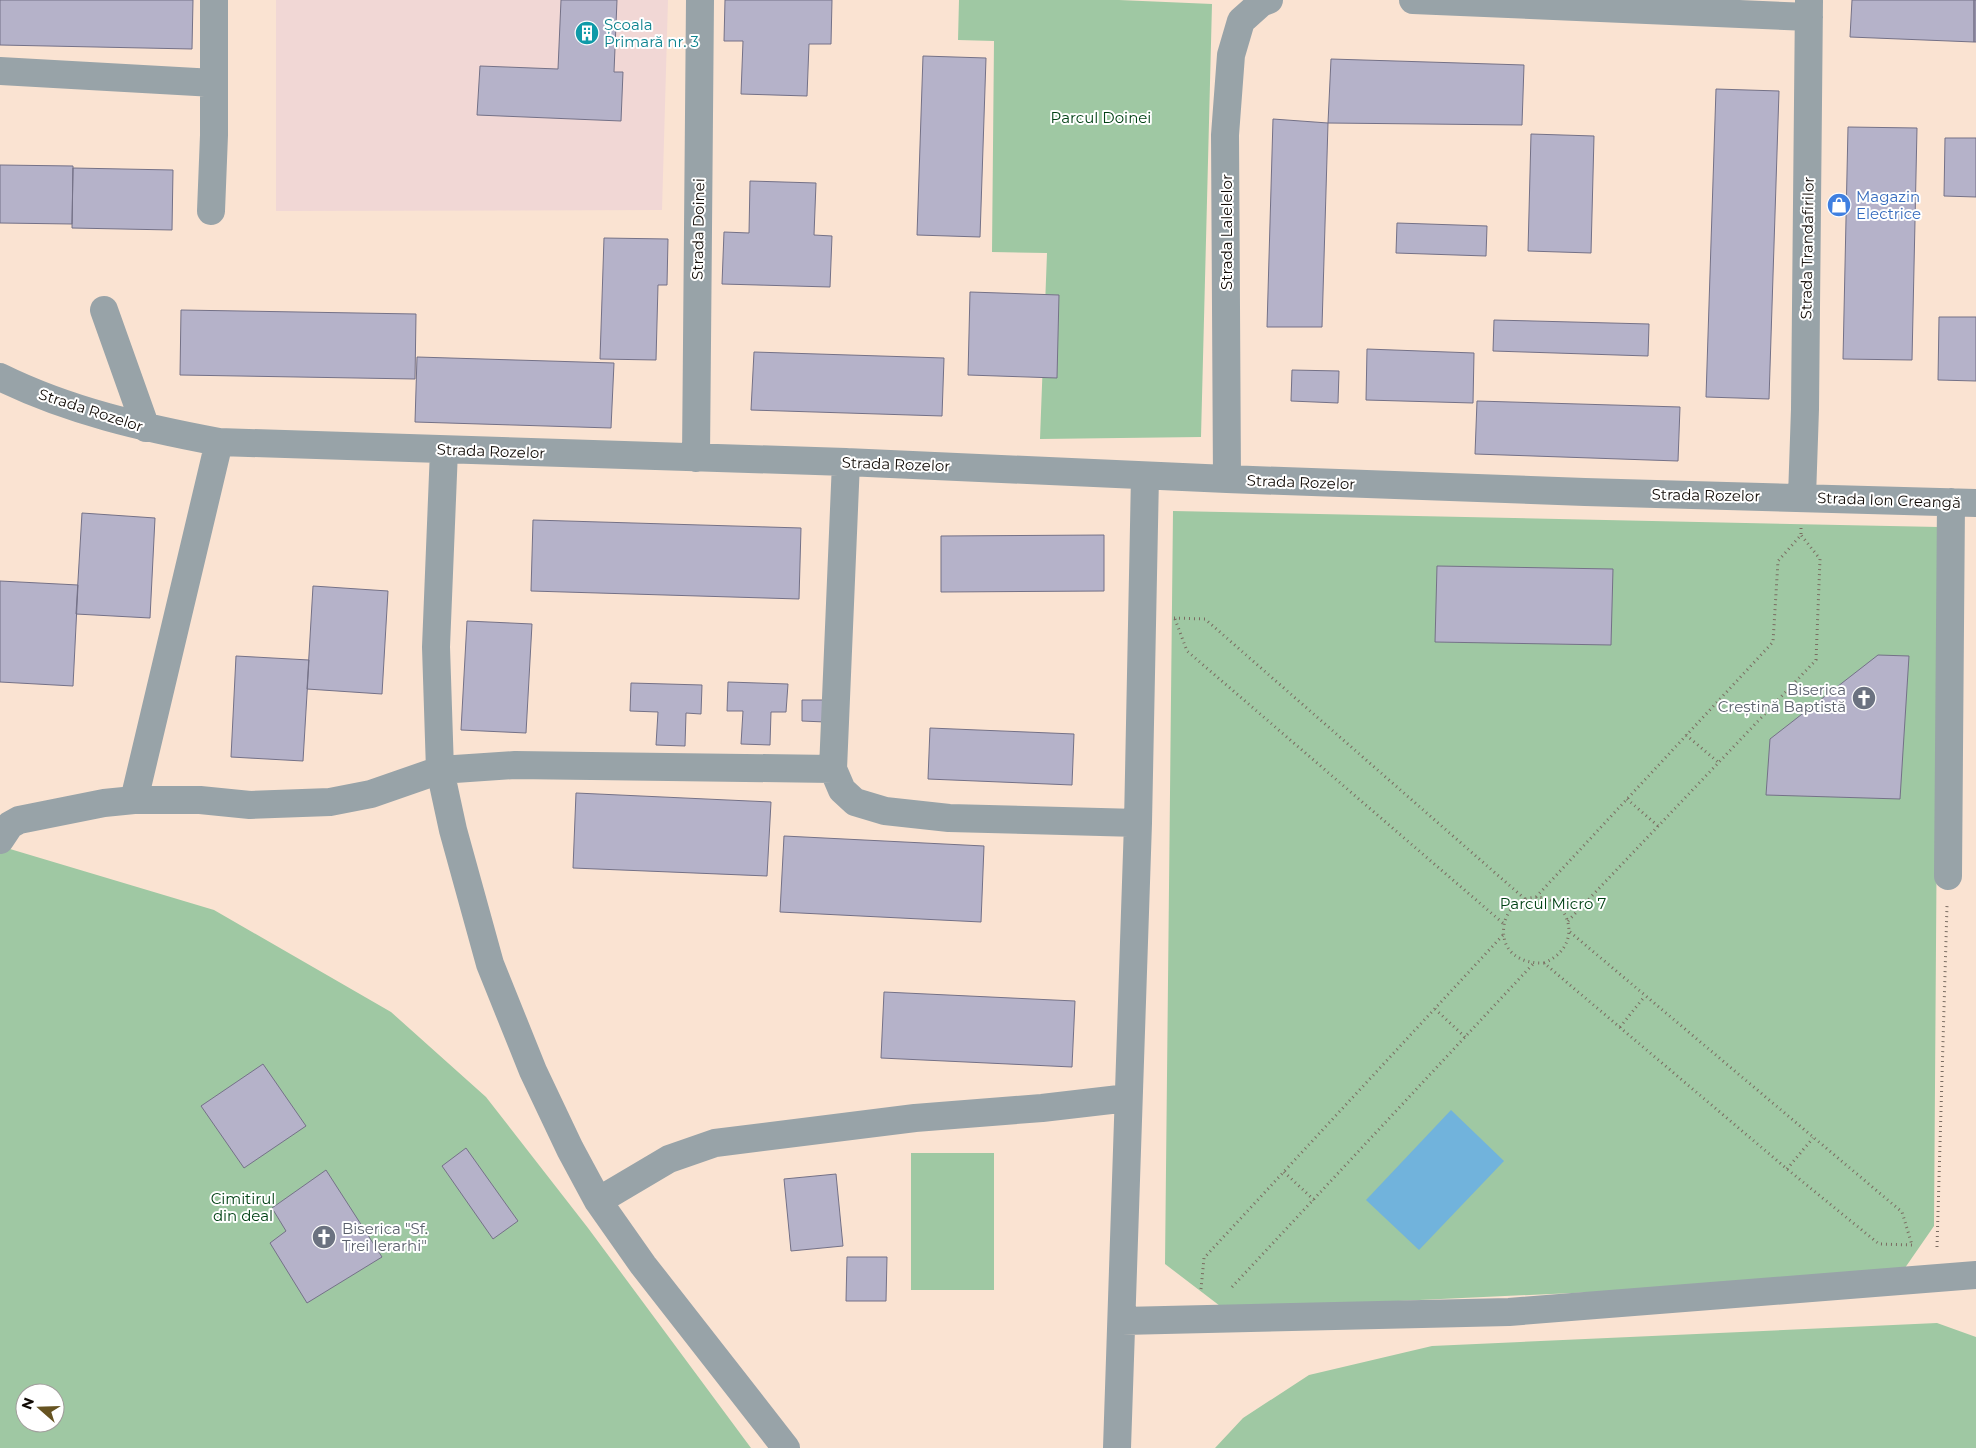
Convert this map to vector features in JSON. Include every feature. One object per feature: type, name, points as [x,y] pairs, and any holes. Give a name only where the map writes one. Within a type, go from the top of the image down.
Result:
[{"type":"street","points":[[212,211],[214,0]]},
{"type":"street","name":"Strada Doinei","points":[[696,458],[700,0]]},
{"type":"street","name":"Strada Lalelelor","points":[[1227,480],[1226,135],[1231,55],[1240,20],[1261,3],[1268,0]]},
{"type":"street","points":[[1413,0],[1809,8]]},
{"type":"street","name":"Strada Trandafirilor","points":[[1802,497],[1805,409],[1809,8]]},
{"type":"street","points":[[0,71],[214,83]]},
{"type":"street","points":[[104,310],[146,428]]},
{"type":"street","name":"Strada Rozelor","points":[[0,377],[55,400],[146,428],[219,442],[846,462],[1227,480],[1802,497]]},
{"type":"street","points":[[134,800],[219,442]]},
{"type":"street","points":[[444,450],[436,647],[440,770],[455,838],[490,964],[533,1071],[570,1149],[598,1201],[643,1265],[786,1448]]},
{"type":"street","points":[[846,462],[833,769],[842,790],[855,802],[885,812],[949,818],[1138,823]]},
{"type":"street","points":[[1117,1448],[1138,823],[1145,476]]},
{"type":"street","name":"Strada Ion Creangă","points":[[1802,497],[1964,502]]},
{"type":"street","points":[[1948,876],[1964,502]]},
{"type":"street","points":[[3,830],[19,820],[104,803],[134,800],[200,800],[250,805],[330,802],[371,794],[440,770],[515,766],[833,769]]},
{"type":"street","points":[[598,1201],[669,1159],[715,1144],[915,1118],[1042,1108],[1128,1098]]},
{"type":"street","points":[[1122,1321],[1510,1312],[1976,1275]]},
{"type":"path","points":[[1536,898],[1773,642],[1778,561],[1801,535],[1820,560],[1816,660],[1568,922]]},
{"type":"path","points":[[1504,924],[1187,651],[1174,618],[1205,619],[1525,900]]},
{"type":"path","points":[[1686,735],[1718,762]]},
{"type":"path","points":[[1627,799],[1658,826]]},
{"type":"path","points":[[1936,1278],[1948,876]]},
{"type":"path","points":[[1546,899],[1556,904],[1564,912],[1568,922],[1570,932],[1568,943],[1562,952],[1544,964],[1522,961],[1513,955],[1506,946],[1503,935],[1508,913],[1515,905],[1525,900],[1546,899]]},
{"type":"path","points":[[1544,964],[1879,1244],[1912,1245],[1902,1212],[1570,932]]},
{"type":"path","points":[[1208,1289],[1201,1289],[1204,1258],[1503,935]]},
{"type":"path","points":[[1224,1288],[1231,1288],[1533,964]]},
{"type":"path","points":[[1620,1027],[1645,996]]},
{"type":"path","points":[[1435,1009],[1465,1037]]},
{"type":"path","points":[[1787,1169],[1813,1138]]},
{"type":"path","points":[[1284,1172],[1314,1200]]},
{"type":"shaded area","points":[[276,0],[668,0],[662,210],[276,211]]},
{"type":"green space","name":"Parcul Doinei","points":[[959,0],[1119,0],[1212,4],[1201,437],[1040,439],[1047,253],[992,252],[994,41],[958,40]]},
{"type":"green space","name":"Parcul Micro 7","points":[[1173,511],[1939,527],[1934,1226],[1898,1278],[1224,1309],[1165,1264]]},
{"type":"green space","name":"Cimitirul din deal","points":[[0,846],[214,910],[391,1012],[486,1097],[588,1228],[751,1448],[0,1448]]},
{"type":"green space","points":[[911,1153],[994,1153],[994,1290],[911,1290]]},
{"type":"green space","points":[[1937,1323],[1976,1337],[1976,1448],[1215,1448],[1243,1418],[1309,1375],[1432,1346]]},
{"type":"water","points":[[1451,1110],[1504,1161],[1419,1250],[1366,1200]]},
{"type":"building","points":[[0,0],[193,0],[192,49],[0,45]]},
{"type":"building","name":"Școala Primară nr. 3","points":[[561,0],[617,0],[614,72],[623,72],[621,121],[477,115],[480,66],[558,69]]},
{"type":"building","points":[[725,0],[832,0],[831,44],[809,44],[807,96],[741,94],[743,41],[724,41]]},
{"type":"building","points":[[1852,0],[1974,0],[1974,42],[1850,37]]},
{"type":"building","points":[[1974,0],[1976,0],[1976,42],[1974,42]]},
{"type":"building","points":[[923,56],[986,58],[980,237],[917,235]]},
{"type":"building","points":[[1331,59],[1524,65],[1522,125],[1328,123]]},
{"type":"building","points":[[1716,89],[1779,91],[1769,399],[1706,397]]},
{"type":"building","points":[[1273,119],[1328,123],[1322,327],[1267,327]]},
{"type":"building","points":[[1848,127],[1917,128],[1912,360],[1843,359]]},
{"type":"building","points":[[1531,134],[1594,136],[1591,253],[1528,251]]},
{"type":"building","points":[[1945,138],[1976,138],[1976,197],[1944,196]]},
{"type":"building","points":[[0,165],[73,166],[72,224],[0,223]]},
{"type":"building","points":[[73,168],[173,170],[172,230],[72,228]]},
{"type":"building","points":[[750,181],[816,183],[814,235],[832,236],[830,287],[722,284],[724,232],[749,233]]},
{"type":"building","points":[[1397,223],[1487,226],[1486,256],[1396,253]]},
{"type":"building","points":[[604,238],[668,239],[667,285],[658,285],[656,360],[600,359]]},
{"type":"building","points":[[970,292],[1059,295],[1057,378],[968,375]]},
{"type":"building","points":[[181,310],[416,314],[415,379],[180,375]]},
{"type":"building","points":[[1939,317],[1976,317],[1976,381],[1938,380]]},
{"type":"building","points":[[1494,320],[1649,324],[1648,356],[1493,351]]},
{"type":"building","points":[[1367,349],[1474,353],[1473,403],[1366,400]]},
{"type":"building","points":[[754,352],[944,358],[942,416],[751,410]]},
{"type":"building","points":[[417,357],[614,363],[611,428],[415,422]]},
{"type":"building","points":[[1292,370],[1339,371],[1338,403],[1291,401]]},
{"type":"building","points":[[1477,401],[1680,407],[1678,461],[1475,454]]},
{"type":"building","points":[[82,513],[155,518],[150,618],[76,614]]},
{"type":"building","points":[[533,520],[801,528],[799,599],[531,591]]},
{"type":"building","points":[[1104,535],[1104,591],[941,592],[941,536]]},
{"type":"building","points":[[1437,566],[1613,569],[1611,645],[1435,642]]},
{"type":"building","points":[[0,581],[78,585],[73,686],[0,682]]},
{"type":"building","points":[[313,586],[388,591],[382,694],[307,689]]},
{"type":"building","points":[[467,621],[532,624],[526,733],[461,730]]},
{"type":"building","name":"Biserica Creștină Baptistă","points":[[1878,655],[1909,656],[1900,799],[1766,795],[1770,739]]},
{"type":"building","points":[[236,656],[309,660],[303,761],[231,757]]},
{"type":"building","points":[[728,682],[788,684],[786,712],[771,712],[770,745],[741,744],[743,711],[727,711]]},
{"type":"building","points":[[631,683],[702,685],[701,714],[686,713],[685,746],[656,745],[658,712],[630,711]]},
{"type":"building","points":[[802,700],[826,700],[825,722],[802,721]]},
{"type":"building","points":[[930,728],[1074,734],[1072,785],[928,779]]},
{"type":"building","points":[[576,793],[771,802],[767,876],[573,868]]},
{"type":"building","points":[[784,836],[984,846],[981,922],[780,912]]},
{"type":"building","points":[[884,992],[1075,1001],[1072,1067],[881,1058]]},
{"type":"building","points":[[263,1064],[306,1126],[244,1168],[201,1106]]},
{"type":"building","points":[[466,1148],[518,1221],[493,1239],[442,1166]]},
{"type":"building","name":"Biserica \"Sf. Trei Ierarhi\"","points":[[326,1170],[382,1257],[307,1303],[270,1243],[286,1231],[272,1208]]},
{"type":"building","points":[[836,1174],[843,1246],[791,1251],[784,1179]]},
{"type":"building","points":[[847,1257],[887,1257],[886,1301],[846,1301]]},
{"type":"place","name":"Școala Primară nr. 3","points":[[587,33]]},
{"type":"place","name":"Magazin Electrice","points":[[1839,205]]},
{"type":"place","name":"Biserica Creștină Baptistă","points":[[1864,698]]},
{"type":"place","name":"Biserica \"Sf. Trei Ierarhi\"","points":[[324,1237]]}]
